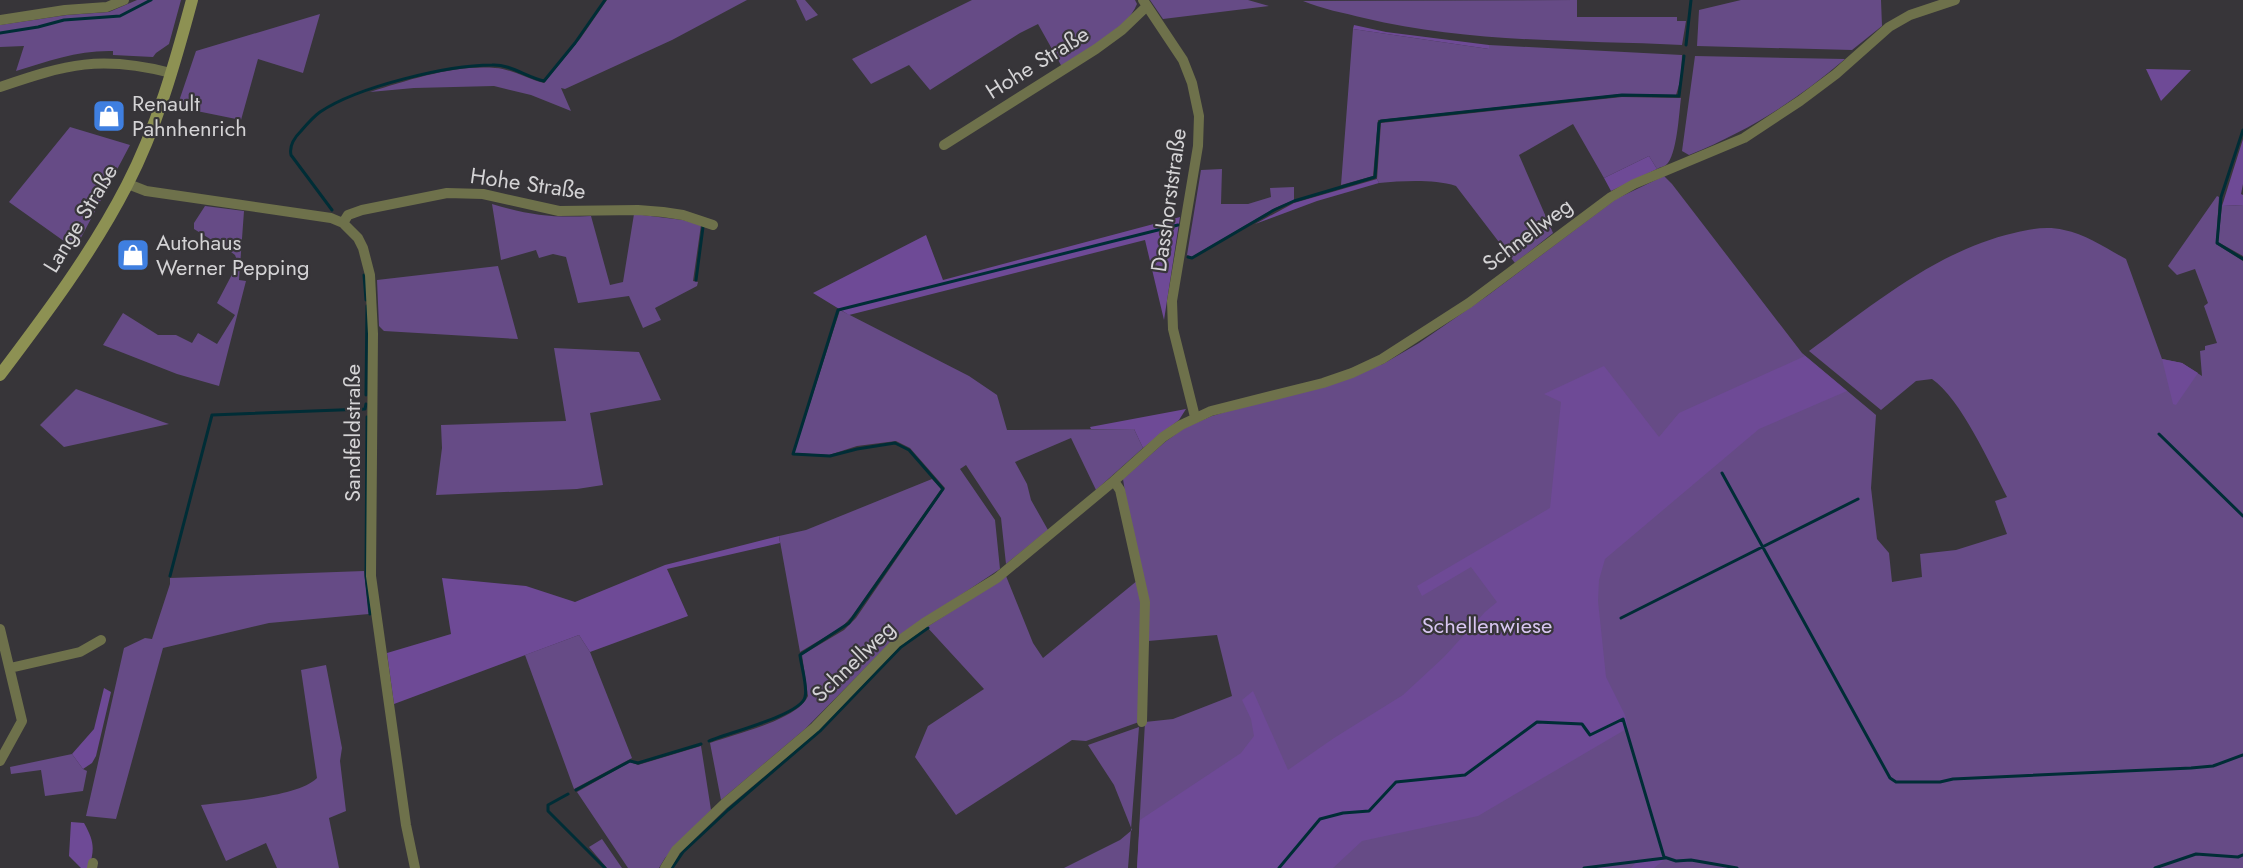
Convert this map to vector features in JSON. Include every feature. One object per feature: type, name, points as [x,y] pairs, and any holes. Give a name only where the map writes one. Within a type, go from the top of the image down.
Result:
[{"type":"main road","name":"Lange Straße","points":[[0,375],[52,305],[101,231],[128,184],[171,73],[192,0]]},
{"type":"street","points":[[0,20],[65,10],[107,7],[124,0]]},
{"type":"street","name":"Schnellweg","points":[[665,868],[676,850],[724,804],[814,727],[896,643],[997,578],[1114,481],[1162,437],[1195,417],[1211,411],[1323,383],[1382,359],[1469,303],[1611,197],[1634,184],[1744,138],[1836,74],[1889,27],[1910,15],[1955,0]]},
{"type":"street","name":"Dasshorststraße","points":[[1145,3],[1183,60],[1192,83],[1199,116],[1198,146],[1172,301],[1173,329],[1195,417]]},
{"type":"street","name":"Hohe Straße","points":[[944,145],[1096,49],[1122,30],[1145,3]]},
{"type":"street","points":[[0,87],[53,69],[106,62],[171,73]]},
{"type":"street","points":[[128,184],[146,191],[332,218],[343,223]]},
{"type":"street","name":"Hohe Straße","points":[[343,223],[348,215],[362,210],[447,193],[460,193],[483,194],[559,211],[663,212],[683,215],[713,225]]},
{"type":"street","name":"Sandfeldstraße","points":[[343,223],[351,230],[363,248],[370,275],[373,334],[371,576],[406,825],[415,868]]},
{"type":"street","points":[[1114,481],[1120,490],[1145,602],[1142,722]]},
{"type":"street","points":[[0,761],[22,721],[1,634]]},
{"type":"street","points":[[10,668],[80,652],[101,640]]},
{"type":"green space","points":[[137,0],[181,0],[169,44],[153,57],[113,55],[113,51],[88,52],[16,71],[24,46],[0,47],[0,25],[67,15],[109,12]]},
{"type":"green space","points":[[607,0],[747,0],[672,40],[565,89],[561,88],[571,111],[531,95],[494,86],[414,88],[370,92],[431,74],[479,68],[507,70],[544,83],[580,39]]},
{"type":"green space","points":[[796,0],[805,0],[818,15],[806,21]]},
{"type":"green space","points":[[972,0],[1135,0],[1137,4],[1132,14],[1115,31],[1062,67],[1038,24],[930,90],[909,65],[871,84],[852,59]]},
{"type":"green space","points":[[1150,0],[1248,0],[1269,6],[1163,19]]},
{"type":"green space","points":[[1577,0],[1577,17],[1677,17],[1677,21],[1686,21],[1682,45],[1523,39],[1443,32],[1364,18],[1325,9],[1303,1]]},
{"type":"green space","points":[[1741,0],[1881,0],[1882,26],[1852,50],[1697,46],[1699,10]]},
{"type":"green space","points":[[320,14],[303,73],[258,59],[241,120],[177,107],[196,51]]},
{"type":"green space","points":[[1354,25],[1386,32],[1489,45],[1489,49],[1353,29]]},
{"type":"green space","points":[[1353,29],[1489,49],[1489,45],[1682,55],[1681,78],[1676,95],[1622,94],[1378,120],[1373,176],[1341,185]]},
{"type":"green space","points":[[1695,56],[1845,59],[1771,114],[1689,155],[1682,151]]},
{"type":"green space","points":[[2146,69],[2191,70],[2161,101]]},
{"type":"green space","points":[[1622,97],[1681,98],[1675,144],[1670,160],[1666,165],[1657,169],[1649,156],[1604,178],[1573,124],[1519,155],[1553,233],[1515,263],[1456,186],[1428,181],[1379,183],[1377,179],[1381,123]]},
{"type":"green space","points":[[70,127],[130,145],[75,249],[9,202]]},
{"type":"green space","points":[[2243,139],[2241,194],[2243,205],[2222,206]]},
{"type":"green space","points":[[1649,156],[1657,169],[1611,191],[1604,178]]},
{"type":"green space","points":[[1222,169],[1221,204],[1248,204],[1271,197],[1270,188],[1294,187],[1294,200],[1275,208],[1192,257],[1187,255],[1201,170]]},
{"type":"green space","name":"Schellenwiese","points":[[1664,176],[1802,353],[1876,415],[1871,488],[1877,539],[1889,553],[1892,582],[1922,577],[1920,554],[1956,550],[2007,534],[1995,501],[2007,497],[1964,416],[1943,388],[1932,379],[1916,381],[1881,410],[1809,351],[1881,298],[1932,266],[1985,241],[2033,229],[2051,228],[2080,235],[2126,259],[2162,359],[2182,363],[2202,376],[2200,351],[2205,350],[2205,346],[2217,343],[2204,306],[2208,303],[2195,269],[2177,275],[2168,266],[2217,196],[2219,197],[2216,244],[2243,261],[2243,868],[1137,868],[1145,722],[1173,719],[1232,696],[1217,635],[1148,641],[1123,479],[1184,428],[1212,416],[1383,364],[1419,343],[1487,296],[1616,199]]},
{"type":"green space","points":[[1377,179],[1379,183],[1317,201],[1255,224],[1294,203]]},
{"type":"green space","points":[[492,204],[541,215],[591,216],[610,285],[623,282],[634,214],[683,220],[701,225],[693,281],[698,282],[697,286],[655,308],[661,320],[643,328],[629,296],[578,303],[566,257],[553,254],[539,258],[536,250],[501,260]]},
{"type":"green space","points":[[2243,205],[2243,256],[2218,242],[2222,206]]},
{"type":"green space","points":[[205,206],[244,211],[239,280],[246,281],[219,386],[177,374],[103,345],[123,313],[158,335],[176,335],[192,343],[198,333],[217,344],[235,315],[217,303],[238,263],[235,255],[194,229],[194,223]]},
{"type":"green space","points":[[1180,217],[1164,320],[1145,240],[849,315],[813,293],[926,235],[943,280]]},
{"type":"green space","points":[[498,266],[518,339],[384,331],[379,326],[377,280]]},
{"type":"green space","points":[[840,310],[969,376],[997,395],[1007,430],[1134,429],[1143,448],[1096,490],[1071,438],[1015,462],[1027,484],[1031,500],[1048,530],[1006,564],[1001,518],[966,465],[960,469],[995,520],[1000,569],[893,640],[805,729],[721,800],[710,743],[779,719],[802,705],[808,696],[802,655],[844,630],[856,618],[945,488],[910,448],[896,441],[857,446],[829,455],[794,453]]},
{"type":"green space","points":[[554,348],[639,352],[661,400],[590,413],[603,485],[577,489],[436,495],[442,448],[441,425],[566,421]]},
{"type":"green space","points":[[1805,356],[1847,391],[1759,429],[1605,559],[1599,580],[1598,601],[1606,677],[1625,715],[1628,728],[1478,816],[1362,841],[1333,868],[1137,868],[1140,820],[1241,753],[1254,736],[1251,719],[1242,700],[1253,691],[1288,770],[1403,695],[1444,657],[1497,602],[1471,567],[1422,596],[1417,586],[1550,508],[1561,402],[1544,394],[1604,366],[1659,437],[1679,413]]},
{"type":"green space","points":[[2162,359],[2182,363],[2198,373],[2176,405],[2173,404]]},
{"type":"green space","points":[[76,389],[169,424],[64,447],[40,425]]},
{"type":"green space","points":[[1186,409],[1179,420],[1143,448],[1134,429],[1091,429],[1090,427]]},
{"type":"green space","points":[[932,479],[941,489],[852,616],[842,627],[800,652],[779,536],[806,530]]},
{"type":"green space","points":[[779,536],[780,543],[667,569],[688,616],[590,652],[579,635],[394,704],[387,653],[451,634],[442,578],[526,586],[575,602],[665,565]]},
{"type":"green space","points":[[364,571],[369,614],[269,623],[163,648],[116,819],[86,816],[124,648],[145,638],[152,639],[170,578]]},
{"type":"green space","points":[[1006,576],[1033,643],[1043,658],[1138,580],[1142,602],[1139,722],[1086,741],[1072,740],[956,815],[915,757],[928,726],[984,689],[927,627]]},
{"type":"green space","points":[[579,635],[590,652],[632,758],[574,789],[525,655]]},
{"type":"green space","points":[[326,665],[342,748],[340,761],[346,811],[329,818],[339,868],[277,868],[266,843],[226,861],[201,805],[279,794],[295,790],[317,778],[301,670]]},
{"type":"green space","points":[[104,688],[111,692],[96,756],[92,763],[83,769],[72,754],[94,729]]},
{"type":"green space","points":[[1139,727],[1131,828],[1114,785],[1088,745]]},
{"type":"green space","points":[[701,746],[711,810],[665,858],[659,868],[628,868],[577,792],[630,762],[638,765]]},
{"type":"green space","points":[[72,754],[87,771],[83,791],[45,796],[41,770],[11,774],[10,767]]},
{"type":"green space","points":[[71,822],[84,823],[90,835],[93,850],[89,868],[81,868],[69,856]]},
{"type":"green space","points":[[1131,831],[1128,868],[1064,868],[1120,840]]},
{"type":"green space","points":[[602,839],[622,868],[607,868],[589,847]]},
{"type":"green space","points":[[1664,860],[1654,868],[1631,868],[1636,862]]},
{"type":"waterway","points":[[0,33],[64,20],[120,16],[151,0]]},
{"type":"waterway","points":[[332,210],[291,155],[291,145],[294,139],[317,114],[336,103],[379,86],[451,69],[499,65],[544,81],[575,43],[605,0]]},
{"type":"waterway","points":[[1686,45],[1691,0]]},
{"type":"waterway","points":[[1188,257],[1192,258],[1274,210],[1294,201],[1375,177],[1381,121],[1622,95],[1679,96],[1684,56]]},
{"type":"waterway","points":[[2243,130],[2221,197],[2217,243],[2243,259]]},
{"type":"waterway","points":[[709,741],[778,717],[800,704],[806,693],[800,655],[849,623],[943,489],[909,450],[895,443],[830,456],[793,454],[838,310],[1178,225]]},
{"type":"waterway","points":[[696,280],[703,227]]},
{"type":"waterway","points":[[364,275],[366,300]]},
{"type":"waterway","points":[[366,395],[367,306]]},
{"type":"waterway","points":[[170,576],[212,415],[365,409],[366,404]]},
{"type":"waterway","points":[[367,417],[366,576],[370,614]]},
{"type":"waterway","points":[[2159,434],[2243,516]]},
{"type":"waterway","points":[[1722,473],[1890,778],[1896,782],[1940,782],[1953,779],[2191,768],[2213,766],[2243,755]]},
{"type":"waterway","points":[[1621,618],[1858,499]]},
{"type":"waterway","points":[[672,868],[683,852],[728,810],[821,730],[901,647],[928,628]]},
{"type":"waterway","points":[[1279,868],[1320,819],[1343,813],[1369,811],[1396,782],[1465,775],[1537,722],[1582,724],[1590,735],[1623,719],[1664,857],[1676,861],[1691,860],[1737,868]]},
{"type":"waterway","points":[[576,790],[630,761],[638,763],[701,744]]},
{"type":"waterway","points":[[568,794],[548,805],[548,811],[605,868]]},
{"type":"waterway","points":[[2155,868],[2196,854],[2238,857],[2243,855]]},
{"type":"waterway","points":[[1584,868],[1665,858]]},
{"type":"place","name":"Renault Pahnhenrich","points":[[109,116]]},
{"type":"place","name":"Autohaus Werner Pepping","points":[[133,255]]}]
